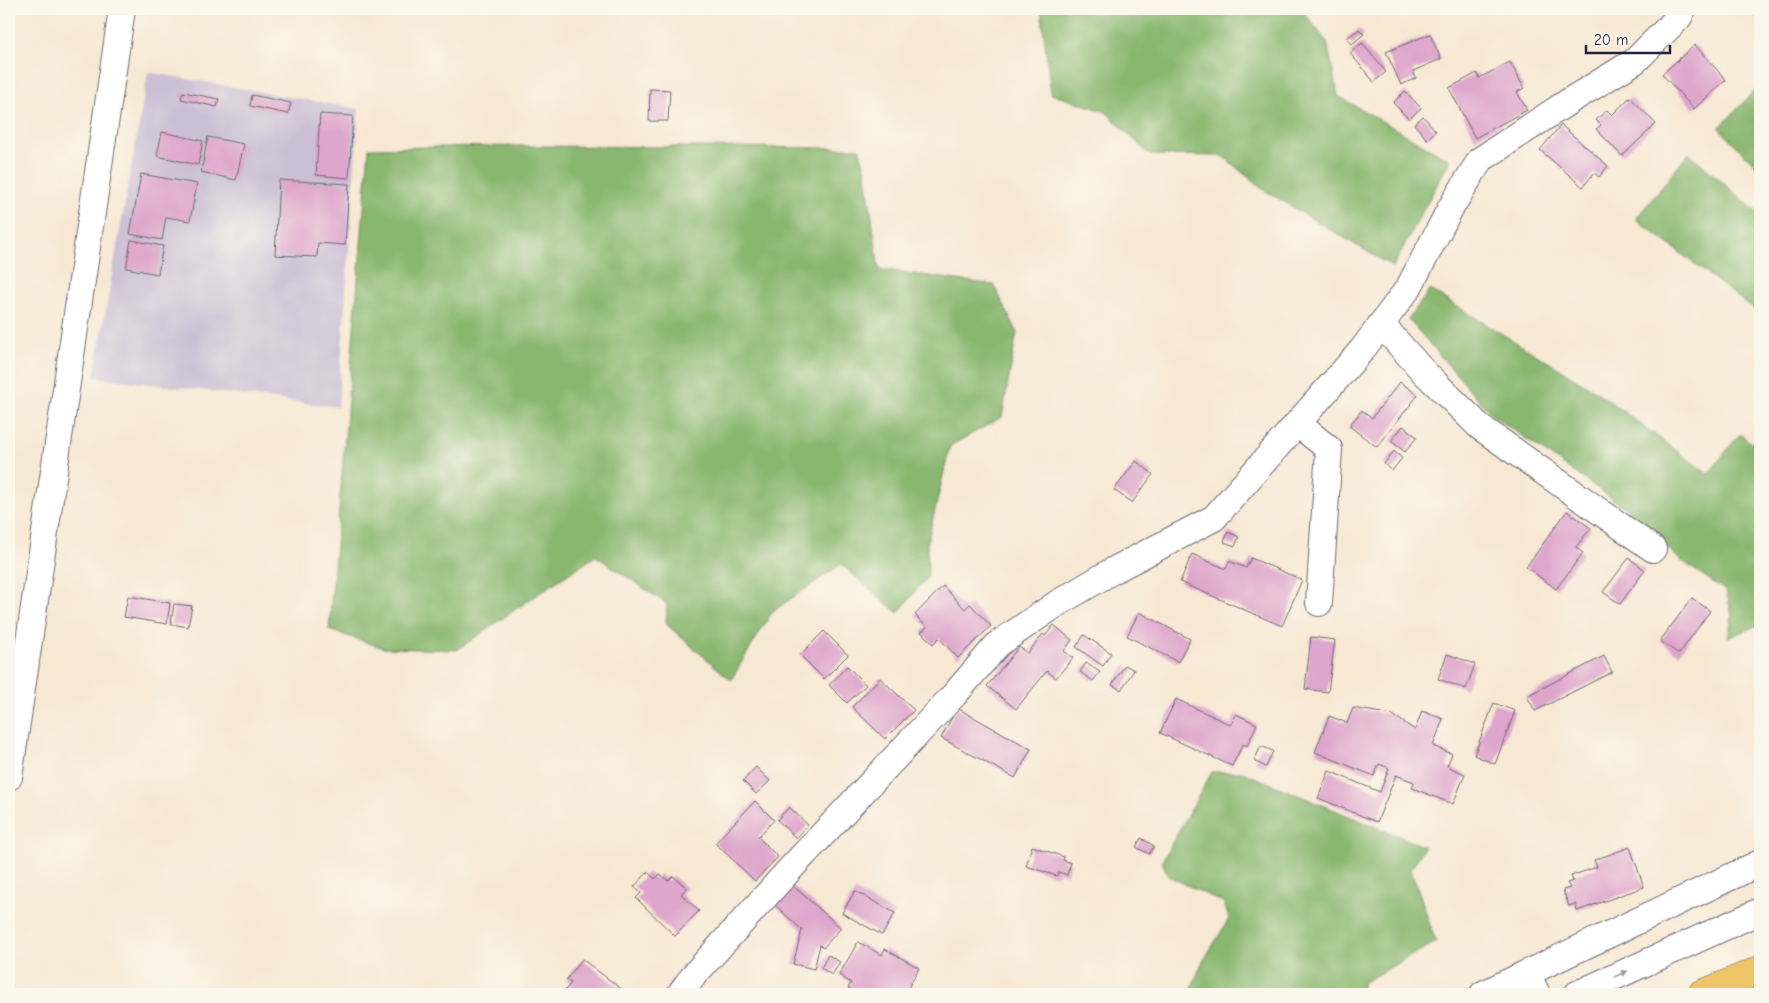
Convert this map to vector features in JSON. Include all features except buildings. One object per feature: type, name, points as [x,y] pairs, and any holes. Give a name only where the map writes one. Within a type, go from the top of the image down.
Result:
[{"type":"main road","points":[[1702,994],[1760,970]]},
{"type":"street","points":[[9,777],[122,9]]},
{"type":"street","points":[[680,994],[694,975],[792,867],[954,695],[998,644],[1066,598],[1114,570],[1214,518],[1362,350],[1408,287],[1450,209],[1480,160],[1571,100],[1635,61],[1684,9]]},
{"type":"street","points":[[1380,324],[1423,371],[1480,427],[1653,549]]},
{"type":"street","points":[[1298,424],[1329,449],[1319,604]]},
{"type":"street","points":[[1483,994],[1532,983],[1760,863]]},
{"type":"street","points":[[1577,994],[1760,911]]},
{"type":"shaded area","points":[[148,72],[359,109],[338,407],[94,377]]},
{"type":"green space","points":[[1041,9],[1301,9],[1327,42],[1338,96],[1450,160],[1393,267],[1261,188],[1223,156],[1150,155],[1106,112],[1051,94]]},
{"type":"green space","points":[[1760,85],[1760,170],[1719,128]]},
{"type":"green space","points":[[520,146],[859,148],[865,168],[879,269],[994,285],[1017,332],[1002,417],[950,446],[927,544],[928,576],[898,613],[841,564],[772,612],[731,680],[666,624],[667,604],[596,556],[457,650],[384,648],[329,630],[369,148]]},
{"type":"green space","points":[[1689,153],[1760,215],[1760,314],[1636,219]]},
{"type":"green space","points":[[1430,290],[1594,390],[1708,474],[1740,434],[1760,450],[1760,624],[1728,638],[1732,616],[1726,591],[1679,559],[1627,509],[1492,415],[1408,319]]},
{"type":"green space","points":[[1212,772],[1242,772],[1425,847],[1411,869],[1436,942],[1362,983],[1362,994],[1189,994],[1202,963],[1229,919],[1224,903],[1168,876],[1162,861]]}]
